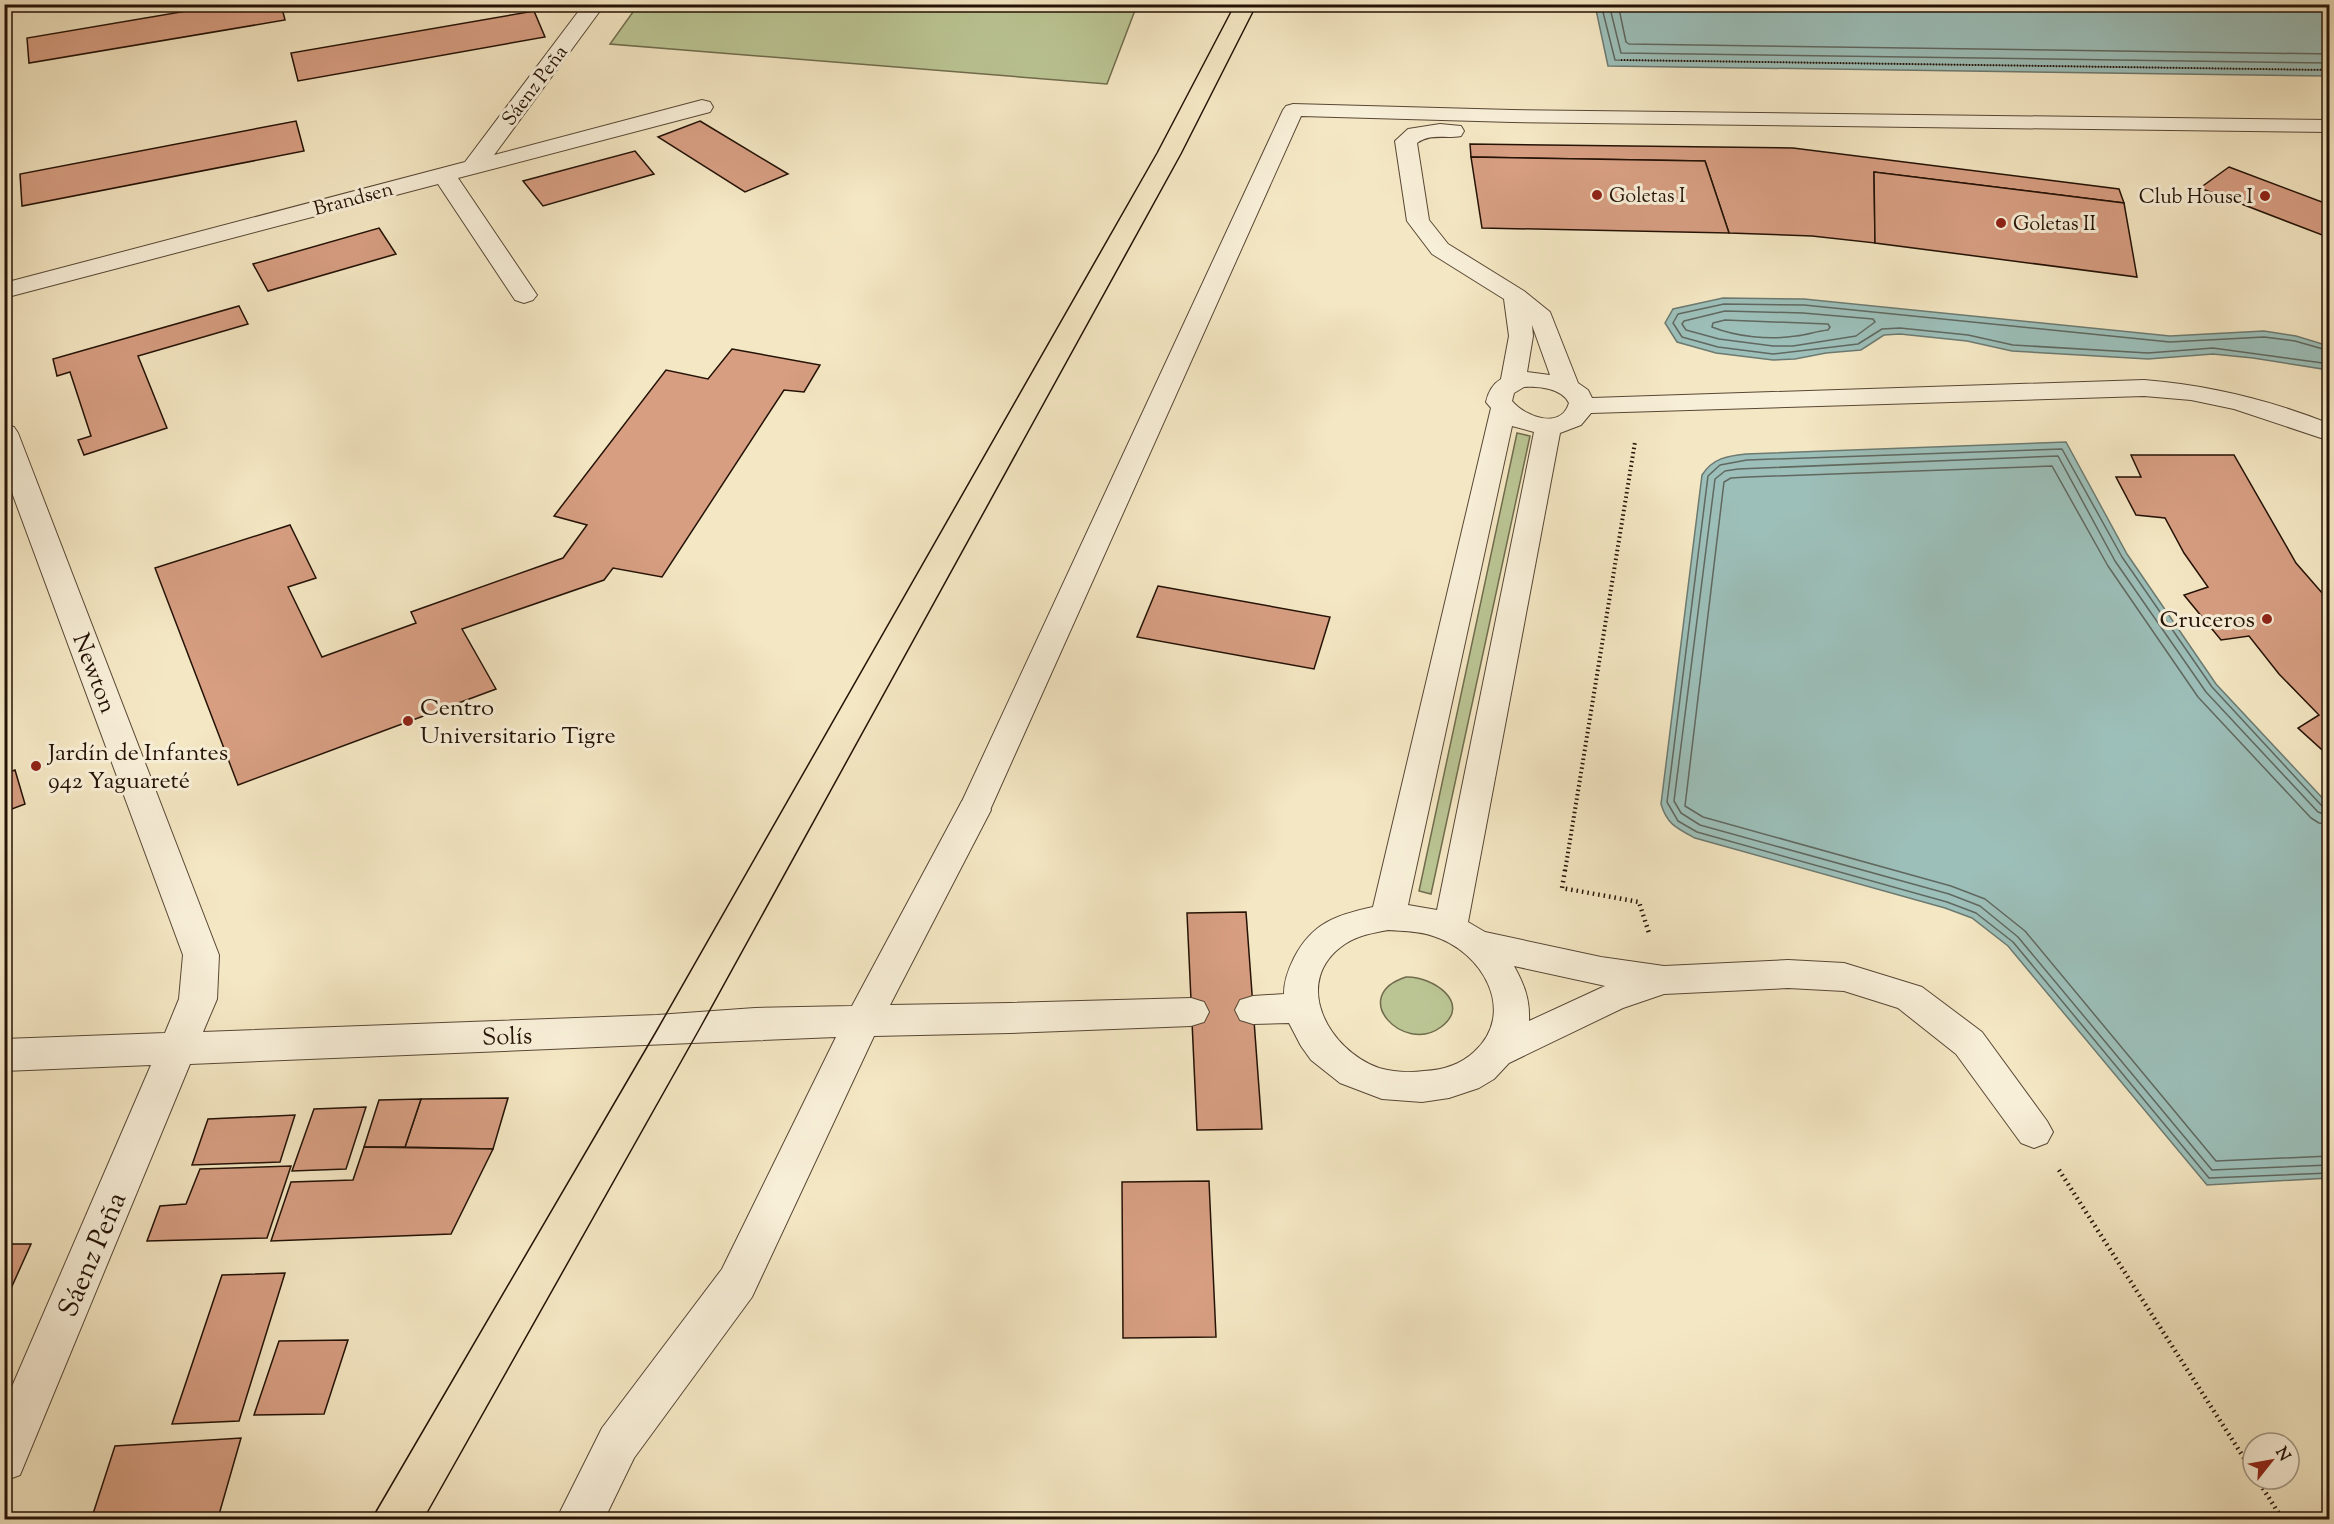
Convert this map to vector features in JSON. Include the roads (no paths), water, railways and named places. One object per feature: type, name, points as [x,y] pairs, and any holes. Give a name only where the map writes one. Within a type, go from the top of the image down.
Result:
[{"type":"street","name":"Sáenz Peña","points":[[474,166],[595,4]]},
{"type":"street","name":"Brandsen","points":[[4,291],[702,107]]},
{"type":"street","points":[[443,174],[524,295]]},
{"type":"street","name":"Newton","points":[[4,433],[201,955],[198,999],[178,1049]]},
{"type":"street","points":[[579,1520],[618,1443],[737,1283],[862,1022],[974,810]]},
{"type":"street","name":"Solís","points":[[4,1055],[657,1030],[755,1023],[1010,1018]]},
{"type":"street","name":"Sáenz Peña","points":[[4,1459],[178,1049]]},
{"type":"lane","points":[[974,810],[1293,110],[1512,116],[2330,126]]},
{"type":"lane","points":[[2330,144],[1431,130],[1413,134],[1406,141],[1418,221],[1440,249],[1516,296],[1541,317],[1574,397],[1578,413],[1571,420],[1548,426],[1522,422],[1503,410],[1499,402],[1500,394],[1504,387],[1513,382],[1538,379],[1574,397],[1640,406],[2144,388],[2177,390],[2225,400],[2330,433]]},
{"type":"lane","points":[[1513,382],[1521,336],[1516,296]]},
{"type":"lane","points":[[1388,917],[1503,410]]},
{"type":"lane","points":[[1464,936],[1548,426]]},
{"type":"lane","points":[[1664,980],[1611,998],[1500,1051],[1476,1072],[1444,1086],[1407,1088],[1369,1080],[1336,1062],[1313,1038],[1301,1008],[1301,979],[1313,955],[1332,936],[1358,923],[1388,917],[1420,919],[1464,936],[1601,971],[1664,980],[1788,974],[1844,977],[1910,997],[1969,1043],[2034,1132]]},
{"type":"lane","points":[[1464,936],[1498,966],[1512,994],[1512,1023],[1500,1051]]},
{"type":"lane","points":[[1253,1010],[1301,1008]]},
{"type":"lane","points":[[1010,1018],[1191,1012]]},
{"type":"water","points":[[1595,5],[2329,5],[2329,76],[1608,66]]},
{"type":"water","points":[[1723,298],[1804,299],[2170,336],[2264,331],[2296,336],[2329,346],[2329,370],[2213,354],[2148,359],[2012,351],[1967,341],[1900,334],[1884,335],[1861,350],[1773,360],[1716,353],[1677,342],[1665,323],[1673,309]]},
{"type":"water","points":[[2066,442],[2127,554],[2216,684],[2329,805],[2329,1178],[2207,1185],[2008,946],[1972,918],[1945,908],[1695,838],[1673,825],[1663,811],[1661,804],[1702,475],[1706,469],[1716,461],[1746,454]]},
{"type":"tram line","points":[[371,1520],[657,1030],[1157,153],[1235,4]]},
{"type":"tram line","points":[[423,1520],[700,1028],[1181,154],[1257,4]]},
{"type":"place","name":"Goletas I","points":[[1597,195]]},
{"type":"place","name":"Club House I","points":[[2265,196]]},
{"type":"place","name":"Goletas II","points":[[2001,223]]},
{"type":"place","name":"Cruceros","points":[[2267,619]]},
{"type":"place","name":"Centro Universitario Tigre","points":[[408,721]]},
{"type":"place","name":"Jardín de Infantes 942 Yaguareté","points":[[36,766]]}]
